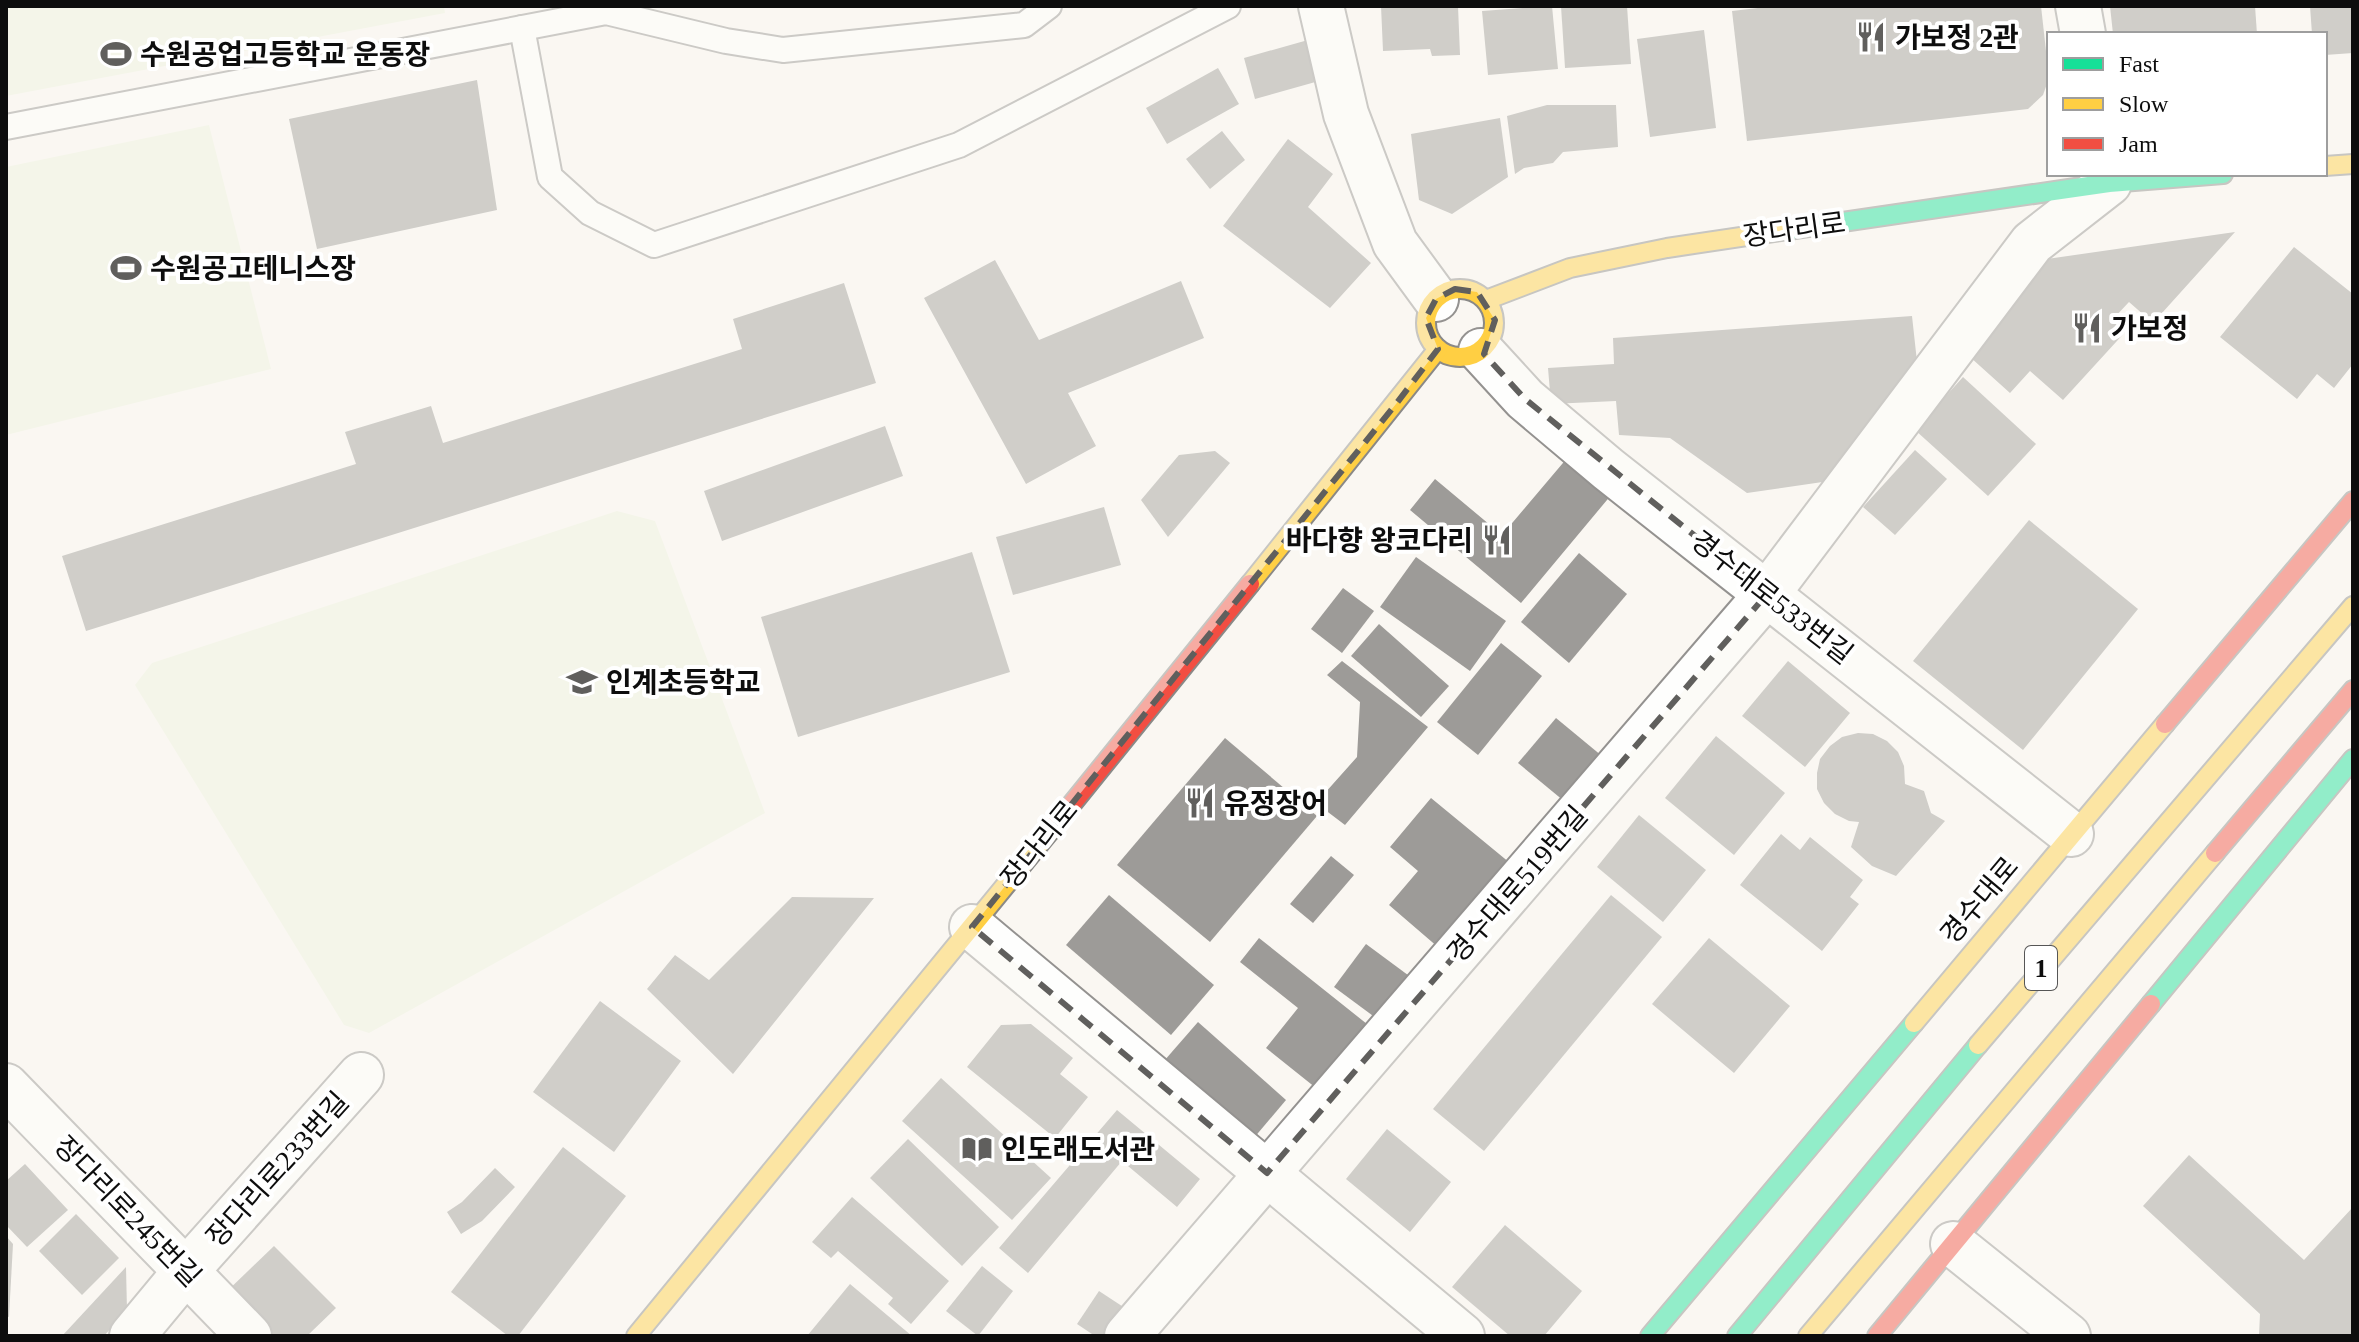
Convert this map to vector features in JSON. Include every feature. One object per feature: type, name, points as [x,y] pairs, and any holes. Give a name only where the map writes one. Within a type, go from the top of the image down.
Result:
[{"type":"main road","points":[[2327,166],[2353,164]]},
{"type":"main road","name":"장다리로","points":[[1486,300],[1570,268],[1667,248],[2108,178],[2166,176]]},
{"type":"main road","points":[[1467,289],[1477,292],[1486,300],[1495,320],[1494,332],[1481,351],[1459,357],[1438,349],[1426,329],[1429,308],[1436,299],[1445,292],[1467,289]]},
{"type":"main road","name":"장다리로","points":[[636,1336],[972,927],[1438,349]]},
{"type":"main road","name":"경수대로","points":[[1650,1336],[2353,501]]},
{"type":"main road","name":"1","points":[[1737,1336],[2038,972],[2353,606]]},
{"type":"main road","name":"1","points":[[1808,1336],[2353,690]]},
{"type":"main road","points":[[1877,1336],[2353,759]]},
{"type":"street","points":[[1321,6],[1346,114],[1395,243],[1436,299]]},
{"type":"street","points":[[2078,6],[2083,32]]},
{"type":"street","points":[[1767,594],[2032,243],[2108,178]]},
{"type":"street","name":"경수대로533번길","points":[[1481,351],[1525,399],[1608,469],[2071,834]]},
{"type":"street","name":"경수대로519번길","points":[[1127,1336],[1767,594]]},
{"type":"street","points":[[972,927],[1462,1336]]},
{"type":"street","name":"장다리로233번길","points":[[132,1336],[361,1075]]},
{"type":"street","name":"장다리로245번길","points":[[6,1086],[249,1336]]},
{"type":"street","points":[[1953,1244],[2068,1336]]},
{"type":"lane","points":[[6,127],[606,12],[712,38],[783,50],[1024,25],[1049,6]]},
{"type":"lane","points":[[522,28],[550,177],[590,213],[654,245],[959,145],[1228,6]]},
{"type":"highlighted area","points":[[1455,289],[1477,292],[1495,320],[1484,354],[1525,399],[1767,594],[1267,1173],[972,927],[1438,349],[1426,318],[1436,299]]},
{"type":"green space","name":"수원공업고등학교 운동장","points":[[6,6],[444,6],[445,13],[6,96]]},
{"type":"green space","name":"수원공고테니스장","points":[[209,125],[271,369],[6,435],[6,167]]},
{"type":"green space","points":[[617,511],[655,521],[765,813],[369,1033],[344,1025],[135,685],[152,663]]},
{"type":"building","points":[[1381,6],[1458,6],[1460,55],[1432,56],[1430,49],[1383,51]]},
{"type":"building","points":[[1552,6],[1558,69],[1488,75],[1482,11]]},
{"type":"building","points":[[1561,6],[1627,6],[1631,64],[1565,68]]},
{"type":"building","points":[[1775,6],[2041,6],[2047,84],[2043,95],[2028,109],[1747,141],[1732,11]]},
{"type":"building","points":[[2110,6],[2255,6],[2257,32],[2113,32]]},
{"type":"building","points":[[2310,6],[2353,6],[2353,53],[2327,55],[2327,32],[2312,32]]},
{"type":"building","points":[[1704,30],[1716,128],[1650,137],[1637,39]]},
{"type":"building","points":[[1315,38],[1326,79],[1255,99],[1244,58]]},
{"type":"building","points":[[1218,68],[1239,104],[1167,144],[1146,108]]},
{"type":"building","points":[[477,80],[497,210],[317,249],[289,119]]},
{"type":"building","points":[[1547,105],[1616,105],[1618,147],[1563,152],[1553,163],[1524,168],[1515,174],[1507,116]]},
{"type":"building","points":[[1500,118],[1508,177],[1452,214],[1419,200],[1411,134]]},
{"type":"building","points":[[1222,131],[1245,160],[1210,189],[1186,159]]},
{"type":"building","points":[[1288,139],[1333,174],[1308,207],[1371,263],[1330,308],[1223,226]]},
{"type":"building","points":[[2235,232],[2153,323],[2129,302],[2114,318],[2127,330],[2063,400],[2030,371],[2010,393],[1960,348],[2040,260]]},
{"type":"building","points":[[2294,247],[2353,294],[2353,364],[2334,388],[2317,374],[2297,399],[2220,337]]},
{"type":"building","points":[[995,260],[1039,340],[1181,281],[1204,338],[1068,393],[1096,446],[1026,484],[924,298]]},
{"type":"building","points":[[844,283],[876,383],[86,631],[62,556],[356,464],[345,432],[431,406],[443,443],[742,349],[733,319]]},
{"type":"building","points":[[1912,316],[1920,389],[1850,478],[1747,493],[1670,438],[1619,435],[1616,401],[1551,404],[1548,368],[1614,364],[1613,338]]},
{"type":"building","points":[[1963,377],[2036,444],[1988,496],[1915,430]]},
{"type":"building","points":[[885,426],[903,476],[722,541],[704,491]]},
{"type":"building","points":[[1915,450],[1947,479],[1895,535],[1863,507]]},
{"type":"building","points":[[1215,451],[1230,463],[1168,537],[1141,500],[1179,455]]},
{"type":"building","points":[[1568,457],[1612,494],[1521,603],[1410,510],[1435,479],[1502,535]]},
{"type":"building","points":[[1104,507],[1121,565],[1013,595],[996,537]]},
{"type":"building","points":[[2029,520],[2138,609],[2023,750],[1913,661]]},
{"type":"building","points":[[972,552],[1010,672],[798,737],[761,617]]},
{"type":"building","points":[[1579,553],[1627,594],[1569,663],[1521,622]]},
{"type":"building","points":[[1416,557],[1506,621],[1470,671],[1380,607]]},
{"type":"building","points":[[1343,588],[1374,611],[1342,653],[1311,629]]},
{"type":"building","points":[[1379,624],[1449,686],[1421,717],[1351,656]]},
{"type":"building","points":[[1501,643],[1542,676],[1478,755],[1437,722]]},
{"type":"building","points":[[1342,661],[1428,727],[1345,825],[1316,803],[1357,757],[1360,702],[1327,675]]},
{"type":"building","points":[[1788,661],[1850,713],[1805,767],[1742,716]]},
{"type":"building","points":[[1556,718],[1608,761],[1570,806],[1518,763]]},
{"type":"building","points":[[1858,733],[1873,734],[1887,741],[1898,752],[1904,766],[1905,784],[1924,791],[1931,813],[1945,821],[1896,876],[1872,866],[1851,847],[1859,822],[1835,814],[1824,803],[1817,789],[1820,759],[1842,737]]},
{"type":"building","points":[[1716,736],[1785,793],[1734,855],[1665,798]]},
{"type":"building","points":[[1225,738],[1317,816],[1210,942],[1117,865]]},
{"type":"building","points":[[1431,798],[1510,863],[1439,948],[1389,905],[1418,871],[1390,847]]},
{"type":"building","points":[[1639,815],[1706,870],[1663,922],[1597,867]]},
{"type":"building","points":[[1781,834],[1800,850],[1810,837],[1863,880],[1850,897],[1859,904],[1822,951],[1740,885]]},
{"type":"building","points":[[1331,856],[1354,875],[1313,923],[1290,904]]},
{"type":"building","points":[[1109,895],[1214,985],[1171,1035],[1066,945]]},
{"type":"building","points":[[1611,895],[1662,937],[1484,1151],[1433,1109]]},
{"type":"building","points":[[792,897],[874,898],[733,1074],[647,989],[675,955],[709,980]]},
{"type":"building","points":[[1259,938],[1377,1032],[1326,1096],[1266,1048],[1298,1008],[1240,962]]},
{"type":"building","points":[[1709,938],[1790,1006],[1734,1073],[1652,1004]]},
{"type":"building","points":[[1366,944],[1416,981],[1384,1024],[1334,987]]},
{"type":"building","points":[[600,1001],[681,1061],[614,1152],[533,1092]]},
{"type":"building","points":[[1198,1022],[1286,1100],[1253,1139],[1164,1061]]},
{"type":"building","points":[[1031,1024],[1073,1058],[1060,1074],[1088,1097],[1055,1138],[967,1067],[1001,1025]]},
{"type":"building","name":"인도래도서관","points":[[941,1078],[1051,1178],[1012,1220],[902,1121]]},
{"type":"building","points":[[1117,1110],[1200,1179],[1177,1207],[1122,1161],[1028,1273],[999,1248]]},
{"type":"building","points":[[1387,1129],[1451,1182],[1410,1232],[1346,1179]]},
{"type":"building","points":[[908,1139],[999,1227],[962,1266],[870,1178]]},
{"type":"building","points":[[563,1147],[626,1196],[518,1336],[508,1336],[451,1292]]},
{"type":"building","points":[[2189,1155],[2304,1260],[2353,1207],[2353,1336],[2259,1336],[2260,1314],[2143,1206]]},
{"type":"building","points":[[25,1164],[68,1210],[27,1247],[6,1225],[6,1181]]},
{"type":"building","points":[[495,1168],[515,1187],[482,1221],[461,1234],[447,1212],[462,1202]]},
{"type":"building","points":[[852,1197],[949,1281],[911,1324],[888,1304],[893,1298],[838,1251],[831,1258],[812,1242]]},
{"type":"building","points":[[76,1214],[119,1258],[82,1295],[39,1251]]},
{"type":"building","points":[[1505,1225],[1582,1291],[1544,1336],[1510,1336],[1452,1287]]},
{"type":"building","points":[[6,1236],[13,1244],[9,1317],[6,1316]]},
{"type":"building","points":[[274,1246],[336,1308],[307,1336],[262,1336],[222,1296]]},
{"type":"building","points":[[982,1266],[1013,1291],[978,1336],[946,1311]]},
{"type":"building","points":[[126,1267],[127,1310],[104,1336],[62,1336]]},
{"type":"building","points":[[850,1284],[912,1336],[807,1336]]},
{"type":"building","points":[[1099,1291],[1134,1314],[1119,1336],[1095,1336],[1077,1324]]},
{"type":"traffic: fast","points":[[1788,230],[2109,183],[2198,176]]},
{"type":"traffic: fast","points":[[2151,1004],[2353,759]]},
{"type":"traffic: fast","points":[[1650,1336],[1914,1023]]},
{"type":"traffic: fast","points":[[1737,1336],[1978,1045]]},
{"type":"traffic: slow","points":[[2327,166],[2353,164]]},
{"type":"traffic: slow","points":[[1486,300],[1570,268],[1667,248],[1788,230]]},
{"type":"traffic: slow","points":[[1467,289],[1488,304],[1494,323],[1492,336],[1484,347],[1467,357],[1453,357],[1436,347],[1428,336],[1426,316],[1436,299],[1447,291],[1467,289]]},
{"type":"traffic: slow","points":[[1250,584],[1438,349]]},
{"type":"traffic: slow","points":[[1978,1045],[2353,606]]},
{"type":"traffic: slow","points":[[1914,1023],[2165,724]]},
{"type":"traffic: slow","points":[[636,1336],[1050,831]]},
{"type":"traffic: slow","points":[[1808,1336],[2215,853]]},
{"type":"traffic: jam","points":[[2165,724],[2353,501]]},
{"type":"traffic: jam","points":[[1050,831],[1250,584]]},
{"type":"traffic: jam","points":[[2215,853],[2353,690]]},
{"type":"traffic: jam","points":[[1877,1336],[2151,1004]]},
{"type":"place","name":"가보정 2관","points":[[1871,37]]},
{"type":"place","name":"수원공업고등학교 운동장","points":[[116,54]]},
{"type":"place","name":"수원공고테니스장","points":[[126,268]]},
{"type":"place","name":"가보정","points":[[2087,328]]},
{"type":"place","name":"바다향 왕코다리","points":[[1497,540]]},
{"type":"place","name":"인계초등학교","points":[[582,682]]},
{"type":"place","name":"유정장어","points":[[1200,803]]},
{"type":"place","name":"인도래도서관","points":[[977,1149]]}]
